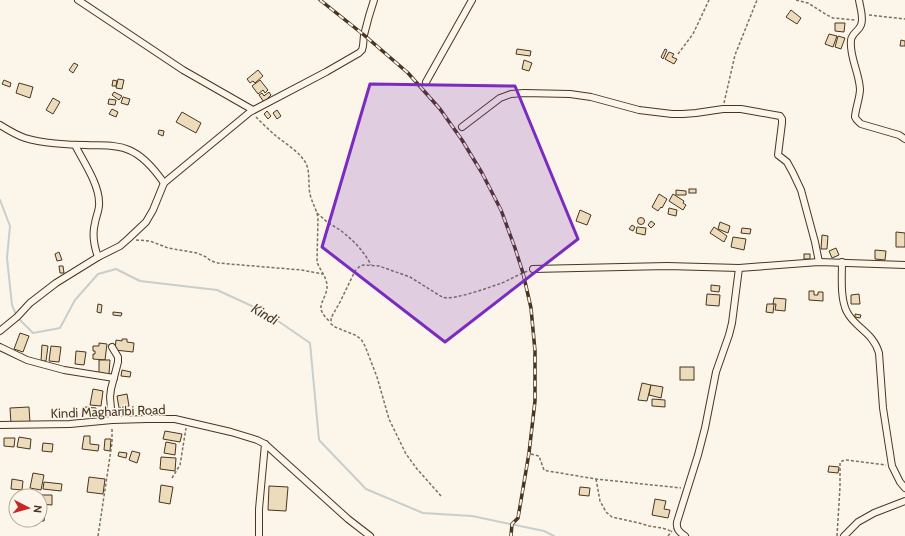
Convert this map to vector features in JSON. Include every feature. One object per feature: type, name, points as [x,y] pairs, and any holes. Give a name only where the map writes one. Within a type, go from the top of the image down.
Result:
[{"type":"street","points":[[78,0],[183,70],[251,111]]},
{"type":"street","points":[[0,331],[30,303],[56,283],[98,256],[120,246],[128,239],[146,222],[153,210],[164,183],[251,111],[359,53],[364,46],[364,35],[368,16],[374,0]]},
{"type":"street","points":[[426,82],[472,0]]},
{"type":"street","points":[[859,0],[862,21],[850,41],[851,53],[860,90],[855,117],[861,124],[898,135],[905,139]]},
{"type":"street","points":[[462,128],[500,98],[511,94],[524,93],[570,94],[591,97],[639,110],[672,114],[741,108],[780,116],[782,123],[778,156],[787,162],[801,190],[819,262]]},
{"type":"street","points":[[0,125],[25,138],[75,145],[119,147],[127,149],[136,153],[146,161],[164,183]]},
{"type":"street","points":[[75,145],[92,177],[100,201],[93,231],[94,246],[98,256]]},
{"type":"street","points":[[533,269],[667,266],[739,268],[819,262],[905,265]]},
{"type":"street","points":[[842,262],[843,299],[847,312],[873,340],[879,353],[883,408],[892,466],[900,482],[905,488]]},
{"type":"street","points":[[685,536],[679,532],[676,526],[698,454],[716,372],[732,323],[739,268]]},
{"type":"street","points":[[112,346],[118,357],[110,397],[112,420]]},
{"type":"street","points":[[0,348],[27,360],[64,370],[114,378]]},
{"type":"street","name":"Kindi Magharibi Road","points":[[0,425],[70,424],[112,420],[175,419],[231,432],[265,444],[348,519],[370,536]]},
{"type":"street","points":[[259,536],[259,509],[265,444]]},
{"type":"street","points":[[844,536],[858,522],[874,513],[905,501]]},
{"type":"path","points":[[678,54],[693,34],[709,0]]},
{"type":"path","points":[[723,109],[735,55],[757,0]]},
{"type":"path","points":[[796,0],[808,3],[833,18],[862,21]]},
{"type":"path","points":[[861,14],[905,19]]},
{"type":"path","points":[[251,111],[304,160],[308,171],[309,190],[312,204],[317,213],[353,241],[362,250],[371,265]]},
{"type":"path","points":[[317,213],[317,262],[324,274],[327,290],[321,308],[322,311],[331,324],[355,335],[361,339],[366,346],[389,418],[406,454],[441,496]]},
{"type":"path","points":[[128,239],[150,241],[168,248],[197,253],[211,261],[218,263],[301,270],[324,274]]},
{"type":"path","points":[[331,324],[331,318],[355,271],[360,266],[371,265],[393,270],[410,277],[446,298],[469,294],[533,269]]},
{"type":"path","points":[[98,536],[112,443],[112,420]]},
{"type":"path","points":[[172,478],[180,465],[187,422]]},
{"type":"path","points":[[531,454],[539,456],[544,470],[566,475],[687,488]]},
{"type":"path","points":[[837,536],[840,463],[846,460],[892,466]]},
{"type":"path","points":[[596,479],[600,501],[609,515],[621,520],[672,531],[668,536]]},
{"type":"highlighted area","points":[[370,84],[515,86],[578,239],[445,342],[322,247]]},
{"type":"building","points":[[791,10],[801,18],[797,24],[786,17]]},
{"type":"building","points":[[835,23],[845,23],[844,32],[835,31]]},
{"type":"building","points":[[829,34],[837,36],[833,47],[825,44]]},
{"type":"building","points":[[838,36],[845,38],[841,49],[835,47]]},
{"type":"building","points":[[901,40],[905,41],[905,46],[900,46]]},
{"type":"building","points":[[517,49],[531,51],[530,56],[516,54]]},
{"type":"building","points":[[665,49],[667,50],[663,59],[661,57]]},
{"type":"building","points":[[669,52],[674,54],[672,57],[677,59],[674,64],[665,59]]},
{"type":"building","points":[[524,60],[532,63],[529,71],[522,69]]},
{"type":"building","points":[[74,63],[78,65],[73,73],[69,70]]},
{"type":"building","points":[[258,70],[263,76],[255,83],[253,81],[250,83],[247,79]]},
{"type":"building","points":[[118,79],[124,80],[122,89],[116,88]]},
{"type":"building","points":[[4,80],[11,83],[10,87],[2,84]]},
{"type":"building","points":[[113,80],[117,81],[116,86],[112,86]]},
{"type":"building","points":[[260,80],[268,90],[265,93],[263,90],[258,94],[252,86]]},
{"type":"building","points":[[19,83],[33,87],[30,98],[16,93]]},
{"type":"building","points":[[114,92],[122,96],[119,100],[112,95]]},
{"type":"building","points":[[269,92],[271,95],[264,102],[259,95],[262,93],[264,96]]},
{"type":"building","points":[[123,97],[130,99],[128,105],[121,103]]},
{"type":"building","points":[[53,98],[60,102],[53,114],[46,110]]},
{"type":"building","points":[[109,99],[116,100],[115,105],[108,104]]},
{"type":"building","points":[[112,109],[118,112],[116,117],[109,114]]},
{"type":"building","points":[[277,110],[281,116],[277,119],[273,113]]},
{"type":"building","points":[[267,111],[271,116],[268,119],[264,114]]},
{"type":"building","points":[[182,112],[201,123],[196,133],[176,122]]},
{"type":"building","points":[[159,130],[164,131],[163,136],[158,134]]},
{"type":"building","points":[[689,189],[696,189],[696,193],[689,193]]},
{"type":"building","points":[[676,190],[686,191],[686,195],[676,195]]},
{"type":"building","points":[[659,194],[667,199],[662,208],[661,207],[658,211],[652,207]]},
{"type":"building","points":[[673,194],[684,201],[683,203],[686,205],[683,210],[669,201]]},
{"type":"building","points":[[669,208],[677,210],[676,216],[668,214]]},
{"type":"building","points":[[580,210],[591,215],[587,225],[576,221]]},
{"type":"building","points":[[641,217],[645,221],[641,225],[637,221]]},
{"type":"building","points":[[651,221],[655,224],[651,228],[648,225]]},
{"type":"building","points":[[720,222],[730,226],[728,233],[718,229]]},
{"type":"building","points":[[632,225],[635,227],[633,231],[629,229]]},
{"type":"building","points":[[637,227],[646,228],[645,235],[636,233]]},
{"type":"building","points":[[714,227],[727,236],[724,242],[710,233]]},
{"type":"building","points":[[742,228],[751,229],[750,234],[741,233]]},
{"type":"building","points":[[896,232],[905,233],[905,247],[896,247]]},
{"type":"building","points":[[822,235],[828,236],[827,249],[821,249]]},
{"type":"building","points":[[733,237],[746,239],[744,250],[731,247]]},
{"type":"building","points":[[836,248],[839,255],[832,258],[829,251]]},
{"type":"building","points":[[875,250],[886,251],[885,260],[875,259]]},
{"type":"building","points":[[59,252],[62,260],[57,261],[55,254]]},
{"type":"building","points":[[804,254],[810,254],[810,259],[804,259]]},
{"type":"building","points":[[59,266],[63,266],[64,273],[60,273]]},
{"type":"building","points":[[711,285],[720,286],[719,292],[711,291]]},
{"type":"building","points":[[809,291],[814,291],[814,295],[818,295],[818,292],[823,292],[823,301],[809,300]]},
{"type":"building","points":[[707,294],[720,295],[719,306],[706,305]]},
{"type":"building","points":[[859,294],[860,304],[851,304],[851,295]]},
{"type":"building","points":[[774,298],[786,299],[785,311],[775,310],[776,304],[773,304]]},
{"type":"building","points":[[98,304],[102,305],[101,313],[97,312]]},
{"type":"building","points":[[767,304],[774,304],[773,313],[766,312]]},
{"type":"building","points":[[113,312],[122,313],[121,316],[113,315]]},
{"type":"building","points":[[855,314],[861,315],[860,318],[855,317]]},
{"type":"building","points":[[20,333],[29,336],[23,352],[14,349]]},
{"type":"building","points":[[122,339],[127,339],[127,342],[134,343],[133,352],[115,350],[116,340],[122,341]]},
{"type":"building","points":[[99,343],[107,344],[105,360],[93,359],[93,354],[95,354],[95,351],[93,351],[93,346],[99,346]]},
{"type":"building","points":[[42,345],[48,346],[46,361],[41,361]]},
{"type":"building","points":[[51,346],[61,347],[59,362],[49,361]]},
{"type":"building","points":[[76,351],[86,352],[84,365],[75,364]]},
{"type":"building","points":[[99,360],[110,360],[109,374],[99,373]]},
{"type":"building","points":[[680,367],[694,367],[694,380],[680,380]]},
{"type":"building","points":[[122,370],[131,372],[130,377],[121,376]]},
{"type":"building","points":[[642,383],[651,385],[647,401],[638,400]]},
{"type":"building","points":[[651,385],[663,387],[661,398],[649,395]]},
{"type":"building","points":[[93,389],[103,391],[101,406],[90,405]]},
{"type":"building","points":[[127,394],[129,406],[119,408],[117,396]]},
{"type":"building","points":[[652,399],[665,400],[665,407],[652,406]]},
{"type":"building","points":[[29,407],[30,423],[11,424],[10,408]]},
{"type":"building","points":[[85,407],[96,408],[95,416],[84,414]]},
{"type":"building","points":[[165,431],[182,434],[180,442],[163,439]]},
{"type":"building","points":[[84,436],[90,436],[90,444],[99,445],[98,451],[82,449]]},
{"type":"building","points":[[19,437],[31,439],[30,449],[17,447]]},
{"type":"building","points":[[4,438],[15,438],[14,447],[4,446]]},
{"type":"building","points":[[105,439],[111,439],[110,451],[104,450]]},
{"type":"building","points":[[166,442],[176,444],[175,455],[164,453]]},
{"type":"building","points":[[43,443],[53,444],[52,452],[42,451]]},
{"type":"building","points":[[132,451],[140,453],[137,463],[129,460]]},
{"type":"building","points":[[119,452],[127,453],[126,458],[118,456]]},
{"type":"building","points":[[161,457],[176,458],[175,471],[160,469]]},
{"type":"building","points":[[829,466],[839,467],[838,473],[828,472]]},
{"type":"building","points":[[33,473],[44,475],[41,488],[30,488]]},
{"type":"building","points":[[89,477],[105,479],[103,494],[87,492]]},
{"type":"building","points":[[12,479],[23,481],[22,488],[11,488]]},
{"type":"building","points":[[44,482],[62,484],[61,491],[43,488]]},
{"type":"building","points":[[161,485],[173,487],[170,504],[159,502]]},
{"type":"building","points":[[269,486],[288,487],[286,511],[268,510]]},
{"type":"building","points":[[580,487],[590,488],[589,496],[579,495]]},
{"type":"building","points":[[48,495],[52,495],[52,505],[48,505]]},
{"type":"building","points":[[655,499],[666,501],[664,509],[670,510],[668,518],[652,515]]},
{"type":"waterway","name":"Kindi","points":[[0,200],[10,226],[7,258],[12,305],[17,317],[33,333],[60,328],[75,300],[98,274],[116,269],[140,281],[217,290],[265,312],[310,343],[319,440],[366,489],[423,513],[472,516],[544,531],[554,536]]},
{"type":"railway","points":[[320,0],[408,73],[440,109],[462,140],[482,173],[501,210],[515,248],[523,273],[531,308],[535,351],[535,401],[529,453],[518,518],[512,524],[511,536]]}]
